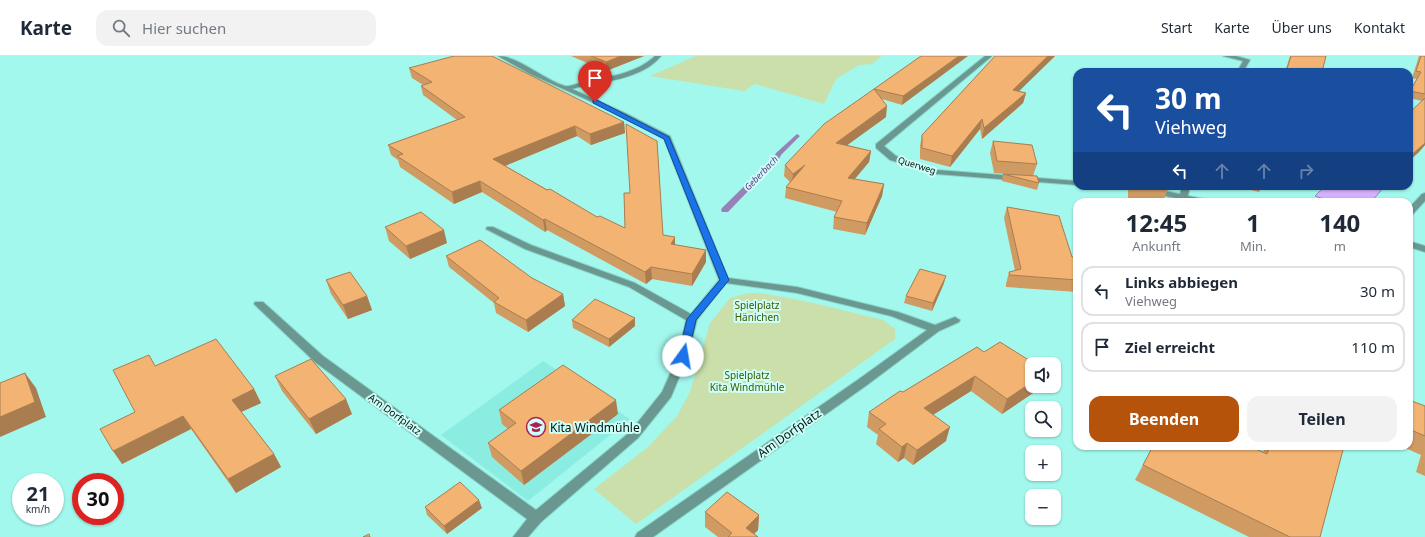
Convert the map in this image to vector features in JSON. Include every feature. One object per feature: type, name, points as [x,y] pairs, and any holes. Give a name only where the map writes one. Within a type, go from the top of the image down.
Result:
[{"type":"street","points":[[501,56],[623,114],[667,138],[724,280]]},
{"type":"street","points":[[566,88],[622,75],[653,63],[658,56]]},
{"type":"street","name":"Querweg","points":[[989,56],[880,146],[893,158],[936,172],[1073,184]]},
{"type":"street","points":[[1226,56],[1247,60],[1242,68]]},
{"type":"street","points":[[1148,190],[1187,198]]},
{"type":"street","points":[[1182,197],[1185,190]]},
{"type":"street","points":[[1413,209],[1425,196]]},
{"type":"street","points":[[490,229],[528,247],[632,284],[692,319]]},
{"type":"street","points":[[1413,245],[1425,249]]},
{"type":"street","points":[[520,537],[536,518],[634,435],[667,394],[683,356],[692,319],[724,280]]},
{"type":"street","points":[[724,280],[805,292],[894,314],[936,329]]},
{"type":"street","name":"Am Dorfplatz","points":[[259,304],[319,359],[536,518]]},
{"type":"street","name":"Am Dorfplatz","points":[[642,537],[936,329],[955,320]]},
{"type":"shaded area","points":[[1321,190],[1382,190],[1374,198],[1321,198],[1315,196]]},
{"type":"shaded area","name":"Kita Windmühle","points":[[543,361],[630,419],[528,501],[441,435]]},
{"type":"green space","points":[[696,56],[882,56],[872,64],[859,65],[836,79],[824,104],[755,84],[744,91],[650,76]]},
{"type":"green space","name":"Spielplatz Kita Windmühle","points":[[748,293],[761,293],[809,302],[883,320],[895,329],[895,339],[636,524],[594,489],[648,447],[677,416],[690,392],[710,323],[730,298]]},
{"type":"building","points":[[454,56],[492,56],[624,122],[590,134],[575,126],[493,159],[547,190],[550,189],[597,217],[600,216],[625,228],[624,193],[630,193],[626,124],[657,141],[663,235],[675,237],[671,244],[706,250],[692,274],[651,267],[645,272],[545,219],[543,220],[480,181],[452,192],[397,156],[403,154],[388,145],[465,117],[421,86],[432,82],[409,68]]},
{"type":"building","points":[[591,56],[621,56],[606,62]]},
{"type":"building","points":[[921,56],[959,56],[903,96],[874,89]]},
{"type":"building","points":[[995,56],[1048,56],[1013,90],[1026,93],[984,128],[982,119],[952,156],[922,148],[922,135]]},
{"type":"building","points":[[1291,56],[1326,56],[1323,68],[1287,68]]},
{"type":"building","points":[[1421,56],[1425,56],[1425,94],[1413,92],[1413,86],[1421,72],[1416,71]]},
{"type":"building","points":[[874,89],[887,106],[836,143],[871,151],[848,178],[884,184],[867,223],[834,217],[842,201],[786,187],[805,165],[793,174],[785,165],[824,124]]},
{"type":"building","points":[[1425,98],[1425,143],[1413,154],[1413,109]]},
{"type":"building","points":[[993,141],[1032,145],[1037,164],[997,161]]},
{"type":"building","points":[[1003,174],[1037,176],[1039,183]]},
{"type":"building","points":[[1007,207],[1059,216],[1073,257],[1073,280],[1010,275],[1009,272],[1021,269]]},
{"type":"building","points":[[421,212],[444,230],[406,246],[385,227]]},
{"type":"building","points":[[480,240],[532,278],[563,294],[526,320],[494,302],[499,298],[446,256]]},
{"type":"building","points":[[920,269],[946,276],[933,303],[906,296]]},
{"type":"building","points":[[350,272],[367,296],[343,305],[326,280]]},
{"type":"building","points":[[595,299],[635,318],[609,339],[572,320]]},
{"type":"building","points":[[216,339],[254,389],[232,400],[274,454],[228,479],[183,416],[113,451],[100,429],[135,412],[113,370],[149,355],[155,366]]},
{"type":"building","points":[[1000,342],[1025,358],[1025,387],[1007,399],[975,376],[924,408],[950,427],[917,450],[907,443],[902,447],[879,429],[886,424],[869,412],[900,391],[903,392],[977,347],[984,352]]},
{"type":"building","points":[[311,359],[346,399],[309,419],[275,376]]},
{"type":"building","points":[[563,365],[616,400],[521,471],[488,443],[516,423],[499,410]]},
{"type":"building","points":[[25,373],[35,402],[0,417],[0,383]]},
{"type":"building","points":[[1413,402],[1425,406],[1425,436],[1413,431]]},
{"type":"building","points":[[1151,450],[1258,450],[1267,454],[1268,450],[1343,450],[1320,537],[1290,537],[1143,465]]},
{"type":"building","points":[[460,482],[479,500],[444,526],[425,507]]},
{"type":"building","points":[[727,492],[759,515],[746,528],[758,537],[728,537],[732,533],[705,512]]},
{"type":"building","points":[[369,534],[370,537],[363,537]]},
{"type":"waterway","name":"Geberbach","points":[[725,210],[797,136]]},
{"type":"place","name":"Kita Windmühle","points":[[536,427]]},
{"type":"route","points":[[595,102],[623,114],[667,138],[724,280],[692,319],[683,356]]},
{"type":"park label","name":"Spielplatz Hänichen","points":[[757,310]]}]
